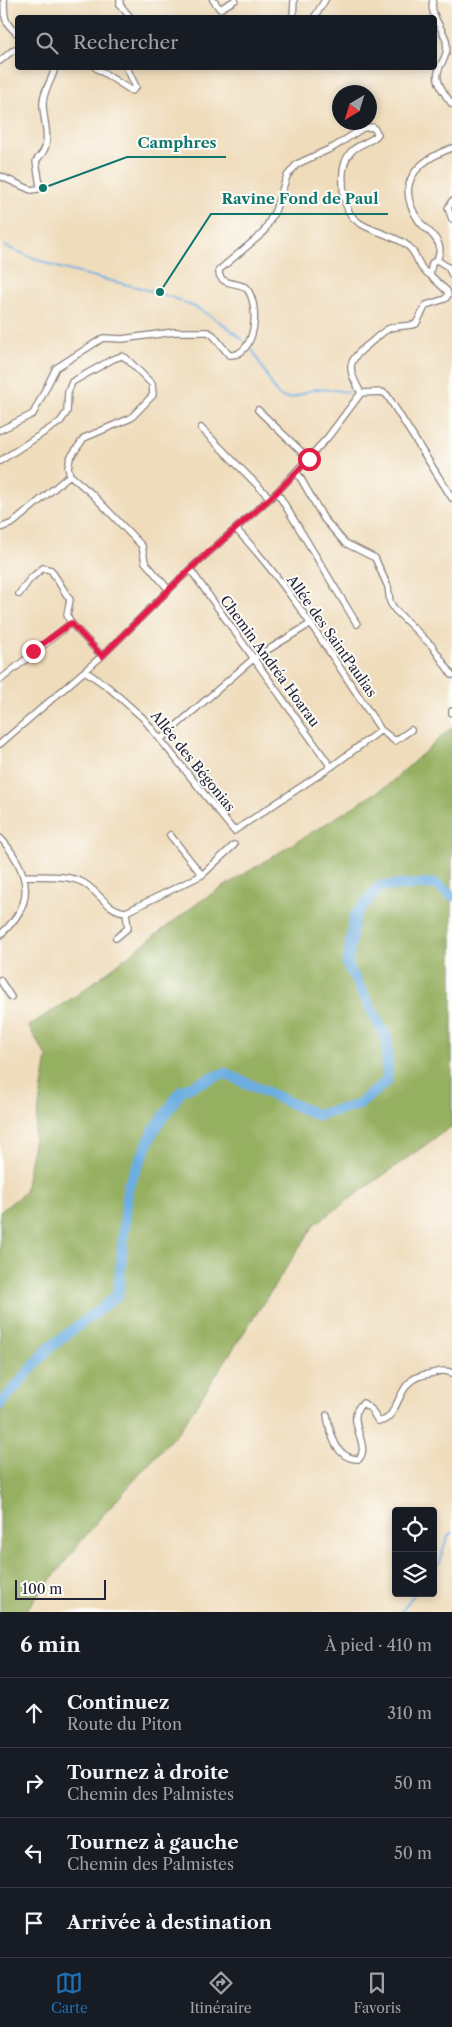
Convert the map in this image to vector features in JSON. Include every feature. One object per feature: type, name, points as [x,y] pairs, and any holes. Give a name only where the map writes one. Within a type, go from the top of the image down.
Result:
[{"type":"street","points":[[4,0],[4,20],[15,32]]},
{"type":"street","points":[[120,0],[120,5],[128,15]]},
{"type":"street","points":[[213,0],[220,9],[235,0]]},
{"type":"street","points":[[293,15],[294,0]]},
{"type":"street","points":[[316,15],[325,0]]},
{"type":"street","points":[[433,0],[434,15]]},
{"type":"street","points":[[437,22],[447,46],[437,79],[440,87],[452,104]]},
{"type":"street","points":[[0,61],[15,50]]},
{"type":"street","points":[[0,176],[32,190],[38,189],[40,186],[36,161],[43,152],[45,142],[46,118],[43,105],[45,92],[53,70]]},
{"type":"street","points":[[99,70],[132,91],[136,87],[128,70]]},
{"type":"street","points":[[0,430],[33,414],[56,368],[103,338],[127,339],[174,332],[208,332],[213,335],[229,355],[244,350],[252,333],[254,320],[253,298],[245,287],[222,281],[219,276],[219,270],[263,233],[275,211],[287,176],[297,164],[334,147],[362,128],[373,127],[378,134],[374,138],[359,144],[346,160],[342,175],[344,204],[350,215],[364,226],[398,240],[414,250],[421,267],[447,291],[448,295],[426,305],[416,324],[389,329],[352,359],[351,372],[362,393]]},
{"type":"street","points":[[430,275],[432,263],[437,260],[440,252],[438,243],[419,220],[412,208],[408,187],[412,176],[421,165],[452,148]]},
{"type":"street","points":[[452,201],[448,208],[452,219]]},
{"type":"street","points":[[437,260],[448,266],[452,275]]},
{"type":"street","points":[[0,461],[60,422],[67,412],[69,386],[76,378],[117,357],[126,358],[152,384],[153,395],[131,418],[84,438],[70,458],[68,468],[70,475],[138,540],[142,546],[145,562],[169,590]]},
{"type":"street","points":[[362,393],[382,392],[387,396],[452,498]]},
{"type":"street","points":[[0,744],[102,656],[190,569],[277,492],[344,419],[362,393]]},
{"type":"street","points":[[258,410],[309,459]]},
{"type":"street","points":[[201,428],[270,498]]},
{"type":"street","points":[[296,472],[324,518],[345,543],[375,558],[388,587],[390,602],[395,610],[432,646],[452,675]]},
{"type":"street","points":[[0,528],[12,523],[70,475]]},
{"type":"street","points":[[277,492],[356,624]]},
{"type":"street","name":"Allée des SaintPaulias","points":[[236,528],[257,551],[310,624],[381,730]]},
{"type":"street","points":[[19,594],[30,579],[43,568],[51,570],[70,600],[68,615],[71,623],[102,656]]},
{"type":"street","name":"Chemin Andréa Hoarau","points":[[190,569],[331,767]]},
{"type":"street","points":[[0,680],[71,623]]},
{"type":"street","points":[[161,739],[253,659],[310,624]]},
{"type":"street","name":"Allée des Bégonias","points":[[85,671],[108,687],[161,739],[234,831],[331,767],[381,730]]},
{"type":"street","points":[[381,730],[395,741],[411,730]]},
{"type":"street","points":[[170,835],[202,875]]},
{"type":"street","points":[[0,838],[6,843],[24,876],[25,902],[0,935]]},
{"type":"street","points":[[24,876],[78,880],[94,889],[117,910],[126,912],[202,875],[234,845]]},
{"type":"street","points":[[116,938],[128,928],[126,912]]},
{"type":"street","points":[[0,980],[11,997]]},
{"type":"street","points":[[327,1415],[333,1441],[341,1453],[353,1460],[359,1459],[362,1456],[363,1449],[356,1422],[357,1410],[361,1404],[368,1405],[378,1421],[384,1422],[388,1419],[399,1396],[411,1380],[418,1376],[445,1370],[452,1373]]},
{"type":"green space","points":[[452,727],[452,1126],[315,1224],[182,1427],[96,1523],[25,1612],[0,1612],[0,1489],[2,1486],[0,1485],[0,1212],[25,1192],[47,1057],[28,1026],[77,995],[199,902],[387,786]]},
{"type":"waterway","points":[[4,246],[57,267],[155,292],[178,300],[222,323],[243,340]]},
{"type":"waterway","points":[[252,349],[277,394],[283,397],[293,398],[318,389],[350,392]]},
{"type":"waterway","points":[[0,1405],[49,1348],[118,1295],[128,1186],[154,1130],[182,1090],[224,1073],[317,1115],[358,1105],[387,1081],[387,1039],[347,964],[355,915],[380,886],[435,884],[452,896]]},
{"type":"waterway","points":[[437,1569],[448,1537],[452,1532]]},
{"type":"waterway","points":[[401,1612],[412,1597]]},
{"type":"place","name":"Camphres","points":[[43,188]]},
{"type":"place","name":"Ravine Fond de Paul","points":[[160,292]]},
{"type":"route","points":[[33,651],[71,623],[102,656],[190,569],[277,492],[309,459]]}]
